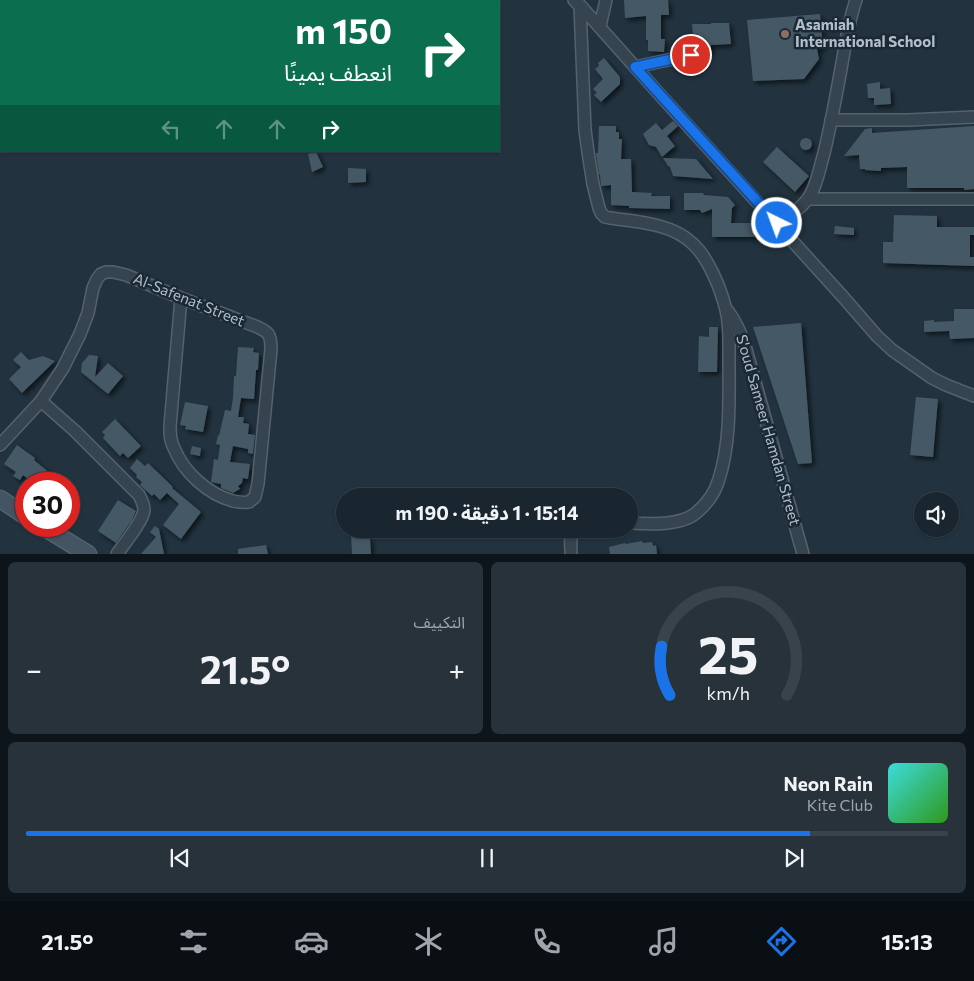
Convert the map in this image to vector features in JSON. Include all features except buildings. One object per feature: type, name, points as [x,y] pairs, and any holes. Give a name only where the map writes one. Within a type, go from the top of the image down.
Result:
[{"type":"street","points":[[600,26],[606,0]]},
{"type":"street","points":[[777,223],[787,218],[808,199],[820,168],[856,0]]},
{"type":"street","points":[[577,2],[877,336],[910,363],[946,385],[974,396]]},
{"type":"street","name":"S'oud Sameer Hamdan Street","points":[[577,2],[585,130],[593,184],[601,213],[605,217],[663,227],[691,241],[704,256],[717,284],[728,322],[727,431],[724,460],[714,492],[708,503],[694,515],[668,523],[638,523]]},
{"type":"street","points":[[635,67],[691,55]]},
{"type":"street","points":[[831,120],[908,120],[974,117]]},
{"type":"street","points":[[808,199],[974,199]]},
{"type":"street","name":"Al-Safenat Street","points":[[41,401],[73,349],[88,313],[93,288],[101,274],[106,272],[126,275],[265,330],[271,340],[257,491],[255,497],[249,502],[240,502],[216,494],[197,480],[181,462],[170,438],[181,298]]},
{"type":"street","name":"S'oud Sameer Hamdan Street","points":[[726,310],[740,331],[745,346],[803,554]]},
{"type":"street","points":[[0,445],[41,401],[75,431],[139,495],[143,503],[144,510],[140,521],[117,554]]},
{"type":"street","points":[[0,499],[15,509]]},
{"type":"street","points":[[60,537],[88,554]]},
{"type":"street","points":[[570,538],[571,554]]},
{"type":"place","name":"Asamiah International School","points":[[785,34]]},
{"type":"route","points":[[691,55],[635,67],[777,223]]}]
